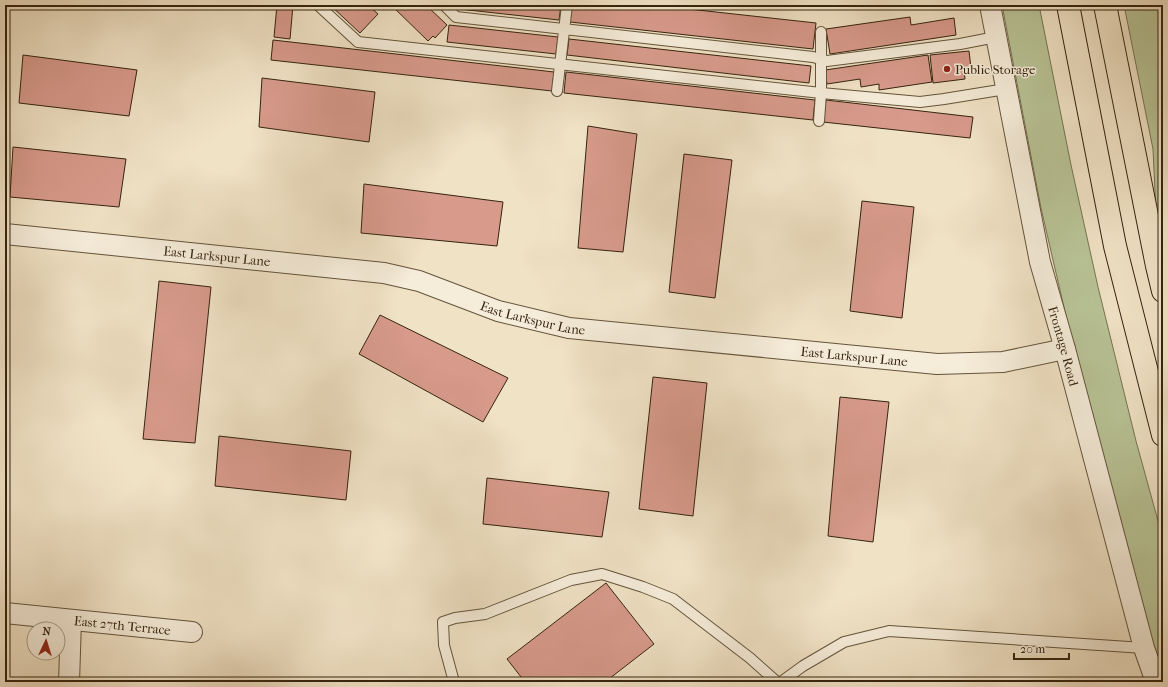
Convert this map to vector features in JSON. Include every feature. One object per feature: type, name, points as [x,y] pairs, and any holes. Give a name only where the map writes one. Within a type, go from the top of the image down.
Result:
[{"type":"highway","points":[[1068,5],[1115,246],[1163,435]]},
{"type":"highway","points":[[1105,5],[1163,290]]},
{"type":"street","name":"Frontage Road","points":[[990,5],[1040,262],[1065,349],[1144,648],[1156,682]]},
{"type":"street","name":"East Larkspur Lane","points":[[5,234],[384,272],[419,281],[498,311],[569,328],[937,364],[1003,362],[1065,349]]},
{"type":"street","name":"East 27th Terrace","points":[[5,613],[192,632]]},
{"type":"street","points":[[69,682],[71,620]]},
{"type":"lane","points":[[318,5],[358,42],[821,93],[920,102],[1006,89]]},
{"type":"lane","points":[[444,5],[456,17],[813,57],[827,61],[960,44],[996,37]]},
{"type":"lane","points":[[557,91],[567,5]]},
{"type":"lane","points":[[819,121],[821,93],[821,32]]},
{"type":"lane","points":[[454,682],[444,644],[443,622],[455,618],[485,614],[572,580],[602,574],[643,587],[673,599],[750,658],[777,682]]},
{"type":"lane","points":[[781,682],[803,666],[844,642],[889,631],[1144,648]]},
{"type":"green space","points":[[1002,5],[1039,5],[1071,165],[1098,287],[1136,441],[1163,539],[1163,681],[1085,398],[1041,208]]},
{"type":"green space","points":[[1124,5],[1163,5],[1163,241],[1156,212],[1153,149]]},
{"type":"building","points":[[277,5],[293,5],[290,39],[274,37]]},
{"type":"building","points":[[330,5],[368,5],[378,14],[360,33]]},
{"type":"building","points":[[391,5],[426,5],[447,25],[435,38],[433,36],[428,41]]},
{"type":"building","points":[[459,5],[561,5],[559,20],[459,9]]},
{"type":"building","points":[[572,5],[652,5],[816,23],[813,49],[570,22]]},
{"type":"building","points":[[910,17],[911,25],[954,18],[956,35],[830,54],[826,29]]},
{"type":"building","points":[[449,25],[558,37],[556,54],[447,42]]},
{"type":"building","points":[[569,39],[811,66],[809,83],[567,55]]},
{"type":"building","points":[[273,40],[554,72],[552,91],[271,60]]},
{"type":"building","points":[[969,51],[971,68],[964,69],[965,79],[933,83],[930,55]]},
{"type":"building","points":[[23,55],[137,70],[129,116],[19,103]]},
{"type":"building","points":[[928,55],[932,82],[879,90],[879,84],[861,87],[860,79],[827,84],[825,70]]},
{"type":"building","points":[[566,72],[815,100],[813,120],[564,93]]},
{"type":"building","points":[[262,78],[375,92],[369,142],[259,127]]},
{"type":"building","points":[[826,100],[973,117],[970,138],[823,122]]},
{"type":"building","points":[[588,126],[637,134],[623,252],[578,248]]},
{"type":"building","points":[[13,147],[126,159],[119,207],[10,197]]},
{"type":"building","points":[[684,154],[732,160],[715,298],[669,292]]},
{"type":"building","points":[[364,184],[503,202],[497,246],[361,233]]},
{"type":"building","points":[[862,201],[914,207],[902,318],[850,311]]},
{"type":"building","points":[[159,281],[211,287],[195,443],[143,439]]},
{"type":"building","points":[[380,315],[508,378],[483,422],[359,354]]},
{"type":"building","points":[[653,377],[707,383],[693,516],[639,509]]},
{"type":"building","points":[[840,397],[889,402],[873,542],[828,536]]},
{"type":"building","points":[[219,436],[351,451],[346,500],[215,486]]},
{"type":"building","points":[[487,478],[609,492],[602,537],[483,524]]},
{"type":"building","points":[[606,583],[654,644],[605,682],[525,682],[507,659]]},
{"type":"place","name":"Public Storage","points":[[947,69]]}]
